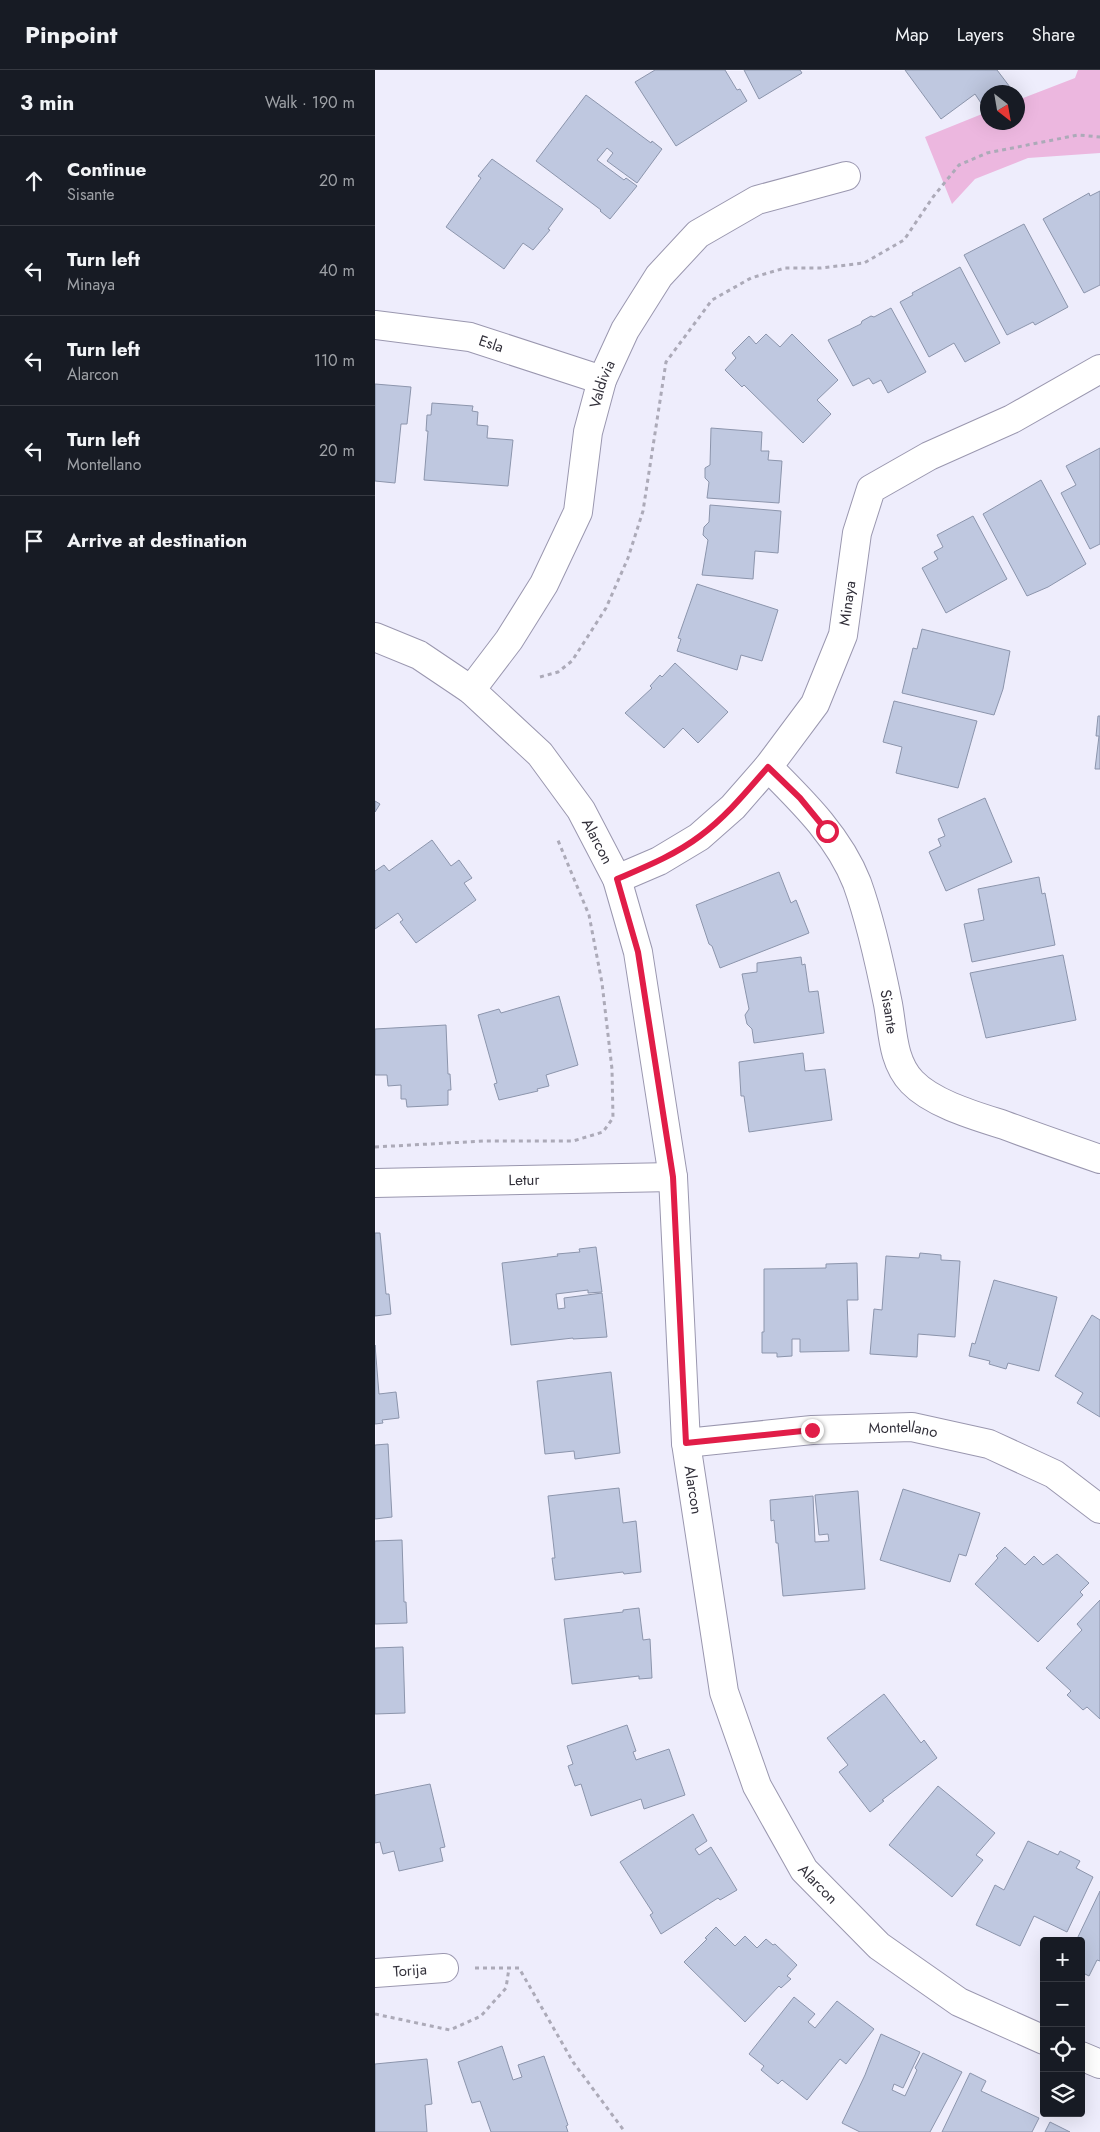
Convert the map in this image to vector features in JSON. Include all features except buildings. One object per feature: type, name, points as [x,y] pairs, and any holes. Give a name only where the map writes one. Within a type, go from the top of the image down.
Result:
[{"type":"street","name":"Valdivia","points":[[471,690],[509,640],[544,584],[578,512],[588,432],[602,380],[625,330],[659,276],[698,234],[757,200],[846,176]]},
{"type":"street","name":"Esla","points":[[375,325],[470,337],[602,380]]},
{"type":"street","name":"Minaya","points":[[617,879],[659,860],[699,837],[733,806],[768,767],[815,704],[843,635],[857,533],[871,489],[929,456],[1013,420],[1100,369]]},
{"type":"street","name":"Alarcon","points":[[375,637],[419,655],[471,690],[540,754],[581,810],[617,879],[638,952],[673,1177],[686,1443],[724,1692],[757,1786],[805,1870],[879,1946],[959,2002],[1040,2038]]},
{"type":"street","name":"Sisante","points":[[768,767],[800,798],[846,857],[857,884],[875,948],[888,1005],[894,1047],[901,1065],[912,1082],[933,1097],[964,1112],[1100,1159]]},
{"type":"street","name":"Letur","points":[[375,1183],[673,1177]]},
{"type":"street","name":"Montellano","points":[[686,1443],[812,1430],[912,1427],[989,1444],[1054,1474],[1100,1510]]},
{"type":"street","name":"Torija","points":[[375,1973],[444,1968]]},
{"type":"street","points":[[1085,2058],[1100,2064]]},
{"type":"path","points":[[540,677],[559,672],[572,661],[606,608],[629,558],[643,510],[666,362],[712,300],[751,278],[785,268],[821,268],[864,263],[905,240],[933,198],[959,165],[987,153],[1078,135],[1100,137]]},
{"type":"path","points":[[375,1147],[484,1141],[573,1142],[603,1132],[613,1118],[612,1069],[602,983],[589,915],[556,835]]},
{"type":"path","points":[[444,1968],[519,1968],[573,2062],[625,2132]]},
{"type":"path","points":[[375,2014],[450,2030],[481,2016],[506,1988],[509,1968]]},
{"type":"shaded area","points":[[1078,70],[1100,70],[1100,153],[1028,158],[975,179],[952,204],[925,137],[980,115],[980,130],[1025,130],[1025,97],[1075,78]]},
{"type":"route","points":[[812,1430],[686,1443],[673,1177],[638,952],[617,879],[659,860],[699,837],[733,806],[768,767],[800,798],[827,831]]}]
